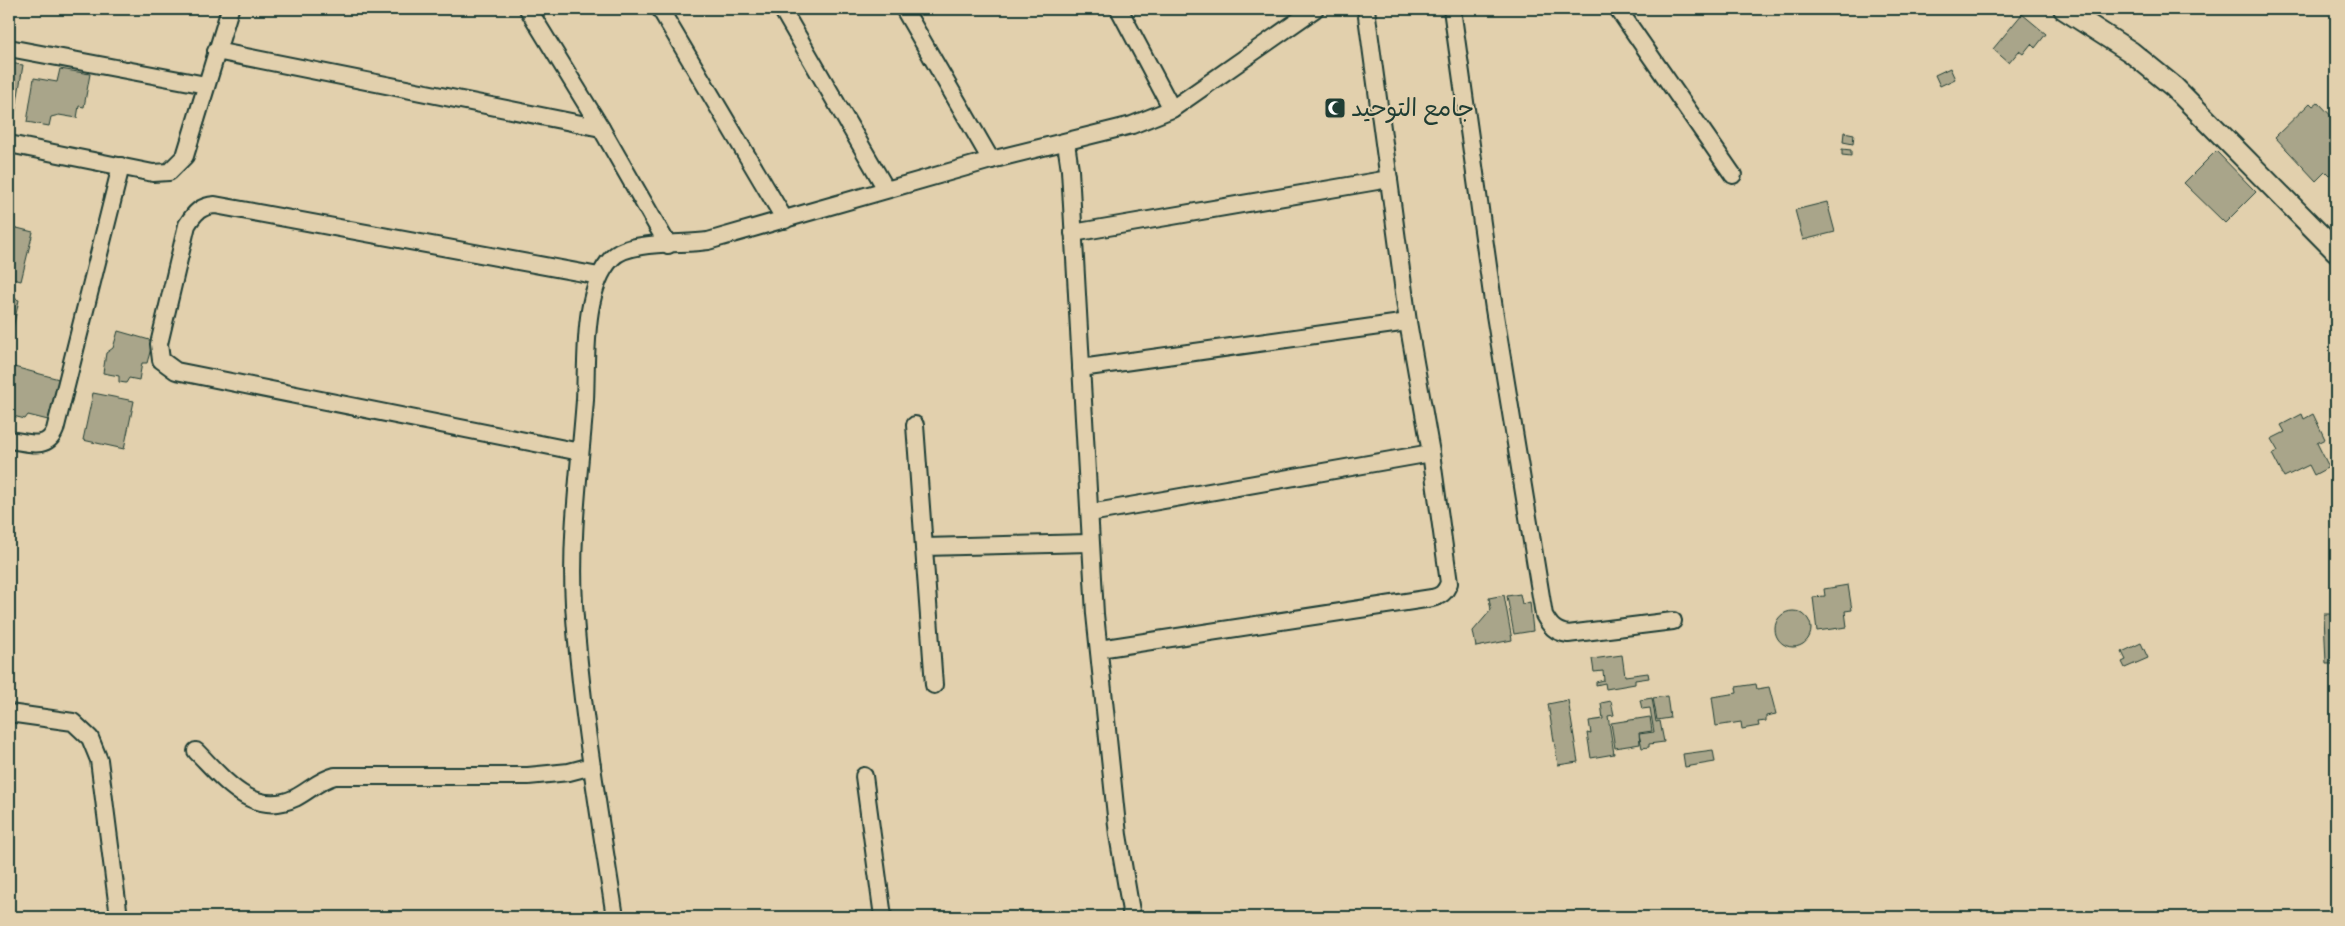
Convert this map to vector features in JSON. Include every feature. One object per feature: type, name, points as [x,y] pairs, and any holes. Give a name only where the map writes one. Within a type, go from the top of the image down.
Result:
[{"type":"street","points":[[9,144],[164,173],[177,165],[185,156],[230,9]]},
{"type":"street","points":[[528,9],[601,128],[668,246]]},
{"type":"street","points":[[660,9],[785,220]]},
{"type":"street","points":[[782,9],[886,190]]},
{"type":"street","points":[[904,9],[991,160]]},
{"type":"street","points":[[1119,9],[1172,109]]},
{"type":"street","points":[[615,917],[592,766],[574,603],[574,520],[588,334],[599,276],[612,258],[624,249],[638,246],[668,246],[708,241],[991,160],[1132,126],[1172,109],[1315,9]]},
{"type":"street","points":[[1099,649],[1440,596],[1446,591],[1448,583],[1432,453],[1408,322],[1366,9]]},
{"type":"street","points":[[1452,9],[1494,309],[1544,616],[1551,626],[1561,633],[1568,634],[1672,621]]},
{"type":"street","points":[[1618,9],[1733,175]]},
{"type":"street","points":[[2064,9],[2131,52],[2174,87],[2336,251]]},
{"type":"street","points":[[9,48],[206,85]]},
{"type":"street","points":[[216,52],[601,128]]},
{"type":"street","points":[[1066,143],[1090,513],[1090,543],[1099,649],[1118,835],[1132,917]]},
{"type":"street","points":[[9,440],[44,444],[53,437],[120,166]]},
{"type":"street","points":[[1073,234],[1389,179]]},
{"type":"street","points":[[580,452],[176,371],[161,360],[159,344],[187,224],[198,210],[205,206],[215,205],[599,276]]},
{"type":"street","points":[[1081,368],[1408,322]]},
{"type":"street","points":[[915,425],[934,685]]},
{"type":"street","points":[[1090,513],[1432,453]]},
{"type":"street","points":[[924,548],[1090,543]]},
{"type":"street","points":[[9,713],[72,722],[90,738],[99,760],[119,917]]},
{"type":"street","points":[[196,751],[241,795],[269,804],[296,797],[323,780],[335,776],[528,776],[569,772],[592,766]]},
{"type":"street","points":[[864,776],[883,917]]},
{"type":"building","points":[[2022,14],[2046,34],[2035,48],[2031,44],[2023,54],[2019,51],[2009,63],[1993,49]]},
{"type":"building","points":[[9,63],[23,65],[14,121],[9,120]]},
{"type":"building","points":[[1950,68],[1955,79],[1940,86],[1935,75]]},
{"type":"building","points":[[60,69],[90,74],[84,107],[79,106],[77,118],[59,115],[51,117],[49,126],[27,122],[34,78],[57,82]]},
{"type":"building","points":[[2318,102],[2336,121],[2336,170],[2329,176],[2325,172],[2316,181],[2275,137],[2310,103],[2313,106]]},
{"type":"building","points":[[1844,132],[1854,134],[1853,144],[1843,142]]},
{"type":"building","points":[[1842,149],[1851,150],[1851,156],[1842,155]]},
{"type":"building","points":[[2216,151],[2256,192],[2225,223],[2184,183]]},
{"type":"building","points":[[1827,202],[1835,232],[1803,240],[1795,210]]},
{"type":"building","points":[[9,226],[33,232],[21,281],[9,278]]},
{"type":"building","points":[[9,297],[19,300],[12,333],[9,332]]},
{"type":"building","points":[[118,331],[153,341],[147,363],[142,363],[139,380],[129,378],[126,383],[119,382],[119,376],[103,373],[106,353],[113,348]]},
{"type":"building","points":[[14,367],[59,379],[48,420],[28,415],[25,419],[9,415],[9,379]]},
{"type":"building","points":[[93,393],[134,401],[124,449],[83,440]]},
{"type":"building","points":[[2302,414],[2304,419],[2313,414],[2325,439],[2317,443],[2329,467],[2314,475],[2309,465],[2284,477],[2272,454],[2278,451],[2271,439],[2285,432],[2281,425]]},
{"type":"building","points":[[1848,585],[1852,610],[1845,611],[1847,627],[1817,631],[1813,597],[1825,596],[1824,589]]},
{"type":"building","points":[[1520,594],[1522,604],[1530,602],[1533,631],[1514,634],[1507,596]]},
{"type":"building","points":[[1504,595],[1512,640],[1476,647],[1473,631],[1491,610],[1489,598]]},
{"type":"building","points":[[2333,603],[2336,603],[2336,664],[2326,664],[2324,614],[2334,614]]},
{"type":"building","points":[[1793,611],[1800,612],[1806,616],[1810,622],[1810,636],[1806,642],[1800,646],[1793,647],[1786,646],[1780,642],[1776,636],[1775,629],[1776,622],[1780,616],[1786,612]]},
{"type":"building","points":[[2141,643],[2148,658],[2125,668],[2122,662],[2126,660],[2122,652]]},
{"type":"building","points":[[1622,655],[1625,676],[1648,673],[1649,678],[1635,680],[1635,684],[1606,689],[1605,683],[1596,685],[1596,682],[1604,680],[1603,671],[1594,672],[1592,659]]},
{"type":"building","points":[[1756,684],[1757,689],[1769,687],[1776,714],[1766,716],[1766,721],[1758,722],[1759,726],[1742,729],[1741,722],[1716,726],[1712,697],[1737,693],[1736,687]]},
{"type":"building","points":[[1667,696],[1670,718],[1657,720],[1653,698]]},
{"type":"building","points":[[1652,698],[1656,722],[1660,721],[1664,742],[1649,744],[1649,747],[1642,748],[1639,734],[1654,732],[1650,708],[1642,709],[1640,700]]},
{"type":"building","points":[[1568,700],[1578,762],[1558,765],[1548,704]]},
{"type":"building","points":[[1611,701],[1614,715],[1608,716],[1614,754],[1591,758],[1587,733],[1591,734],[1589,721],[1603,719],[1601,703]]},
{"type":"building","points":[[1650,717],[1652,731],[1639,733],[1640,744],[1615,748],[1611,723]]},
{"type":"building","points":[[1713,750],[1715,762],[1685,767],[1683,754]]},
{"type":"place","name":"جامع التوحيد","points":[[1335,108]]}]
